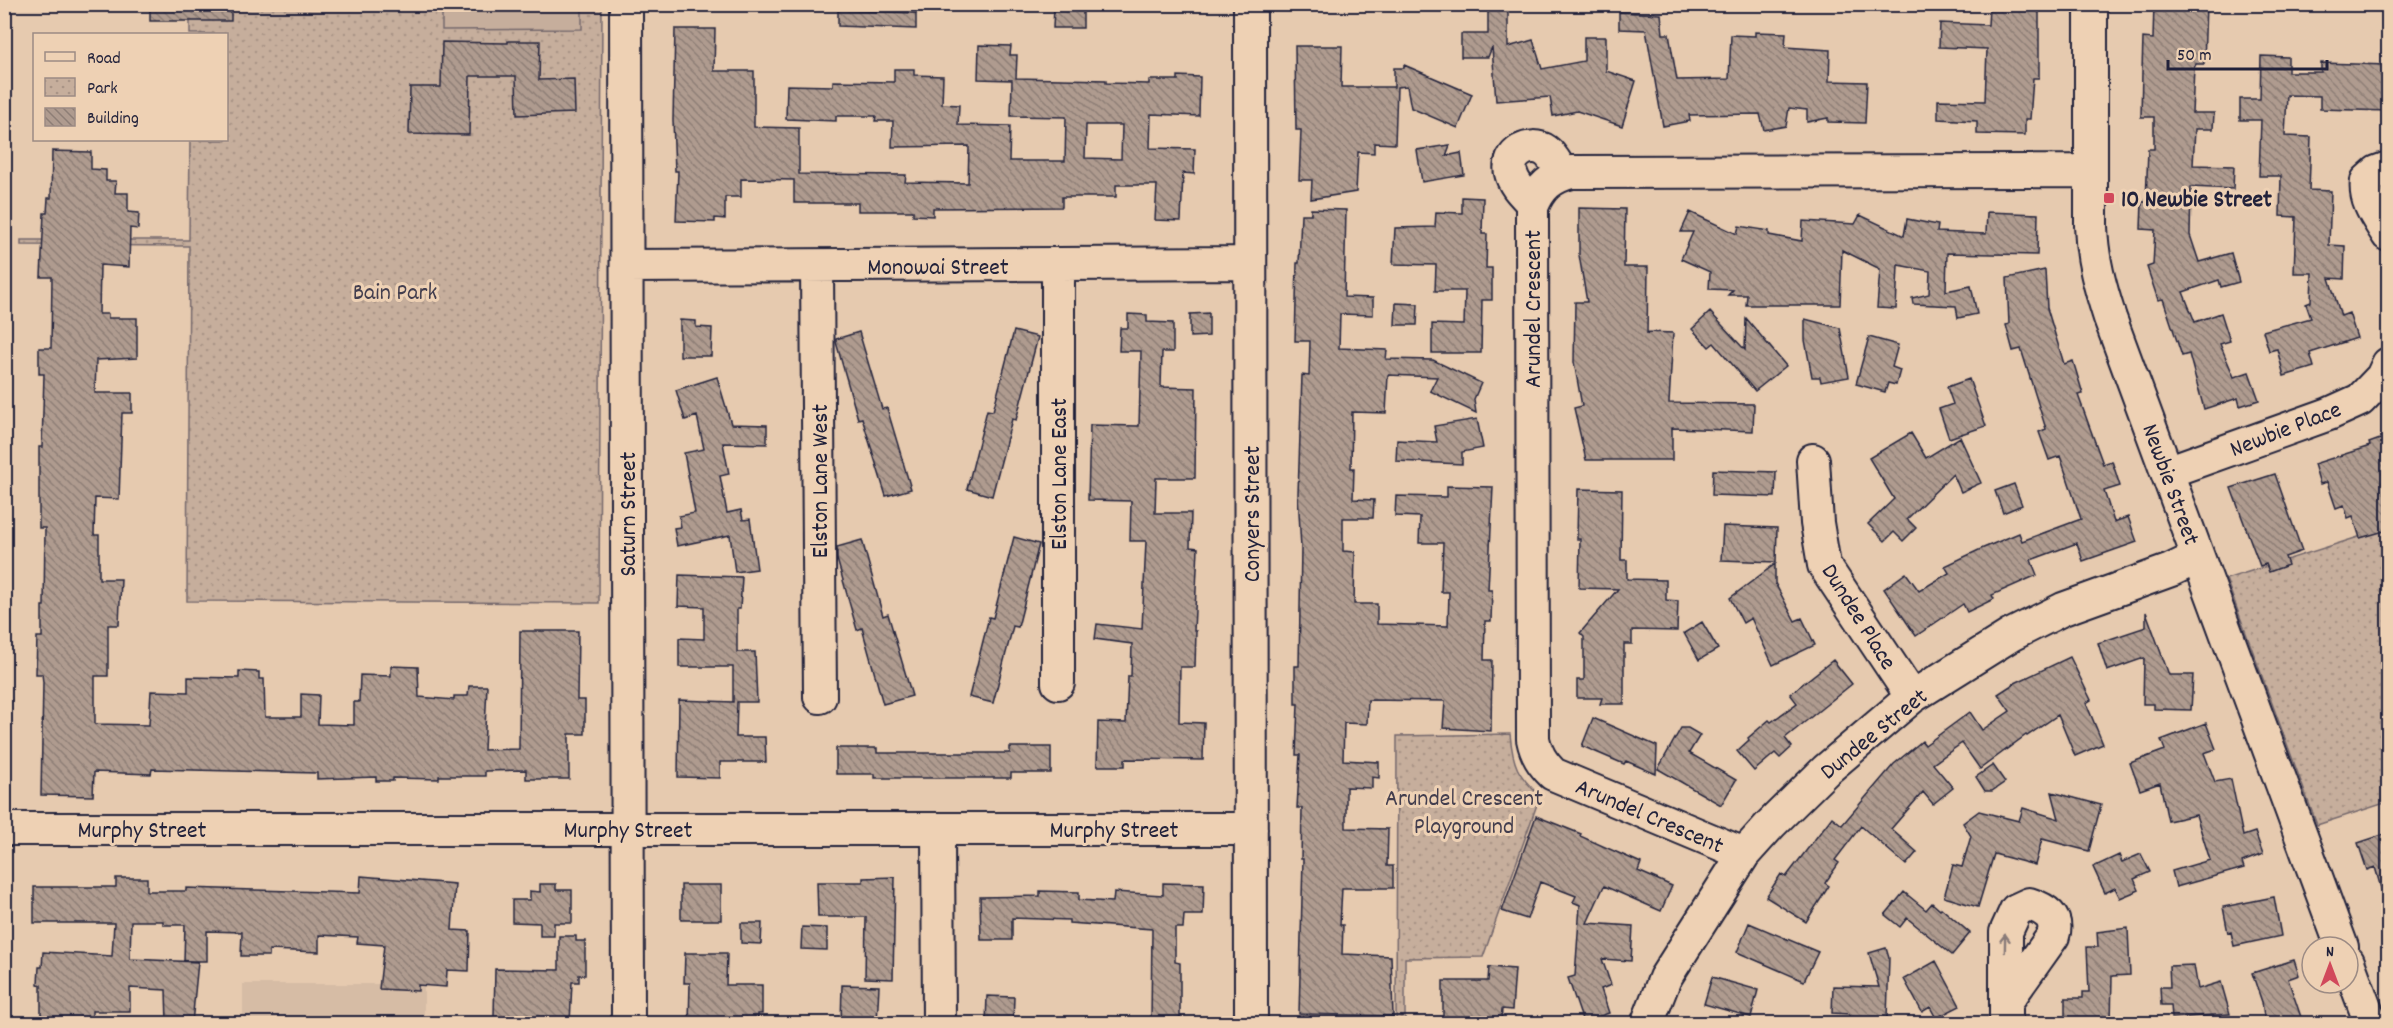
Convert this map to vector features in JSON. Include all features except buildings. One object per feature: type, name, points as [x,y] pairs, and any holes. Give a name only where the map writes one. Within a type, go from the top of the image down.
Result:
[{"type":"street","name":"Saturn Street","points":[[626,4],[628,1023]]},
{"type":"street","name":"Conyers Street","points":[[1250,4],[1251,1023]]},
{"type":"street","name":"Newbie Street","points":[[2091,4],[2092,254],[2097,275],[2110,318],[2338,935]]},
{"type":"street","points":[[1533,204],[1513,179],[1510,171],[1514,157],[1524,149],[1540,148],[1551,156],[1563,174],[1572,172],[2091,171]]},
{"type":"street","points":[[2388,168],[2377,172],[2367,181],[2366,192],[2369,203],[2388,235]]},
{"type":"street","name":"Arundel Crescent","points":[[1563,174],[1546,183],[1533,204],[1533,739],[1541,762],[1553,774],[1743,854]]},
{"type":"street","name":"Monowai Street","points":[[627,266],[1058,266],[1250,263]]},
{"type":"street","name":"Elston Lane West","points":[[817,266],[820,697]]},
{"type":"street","name":"Elston Lane East","points":[[1058,266],[1058,683]]},
{"type":"street","name":"Newbie Place","points":[[2167,472],[2329,414],[2360,400],[2382,377],[2388,364]]},
{"type":"street","name":"Dundee Place","points":[[1813,460],[1817,523],[1824,565],[1912,697]]},
{"type":"street","name":"Dundee Street","points":[[1647,1023],[1665,978],[1743,854],[1826,770],[1912,697],[2011,634],[2063,609],[2171,570],[2198,557]]},
{"type":"street","name":"Murphy Street","points":[[4,829],[1251,829]]},
{"type":"street","points":[[938,829],[939,1023]]},
{"type":"street","points":[[2360,994],[2371,1023]]},
{"type":"shaded area","points":[[243,984],[424,984],[424,1023],[243,1023]]},
{"type":"green space","name":"Bain Park","points":[[190,5],[602,5],[599,603],[187,601],[189,246],[21,245],[21,240],[189,240],[190,141],[228,141],[228,33],[190,33]]},
{"type":"green space","points":[[442,5],[582,5],[582,29],[442,30]]},
{"type":"green space","points":[[2388,522],[2388,802],[2317,825],[2226,579],[2371,533]]},
{"type":"green space","name":"Arundel Crescent Playground","points":[[1510,734],[1518,769],[1526,782],[1540,796],[1483,957],[1405,958],[1405,1023],[1396,1023],[1397,736]]},
{"type":"place","name":"10 Newbie Street","points":[[2109,198]]}]
